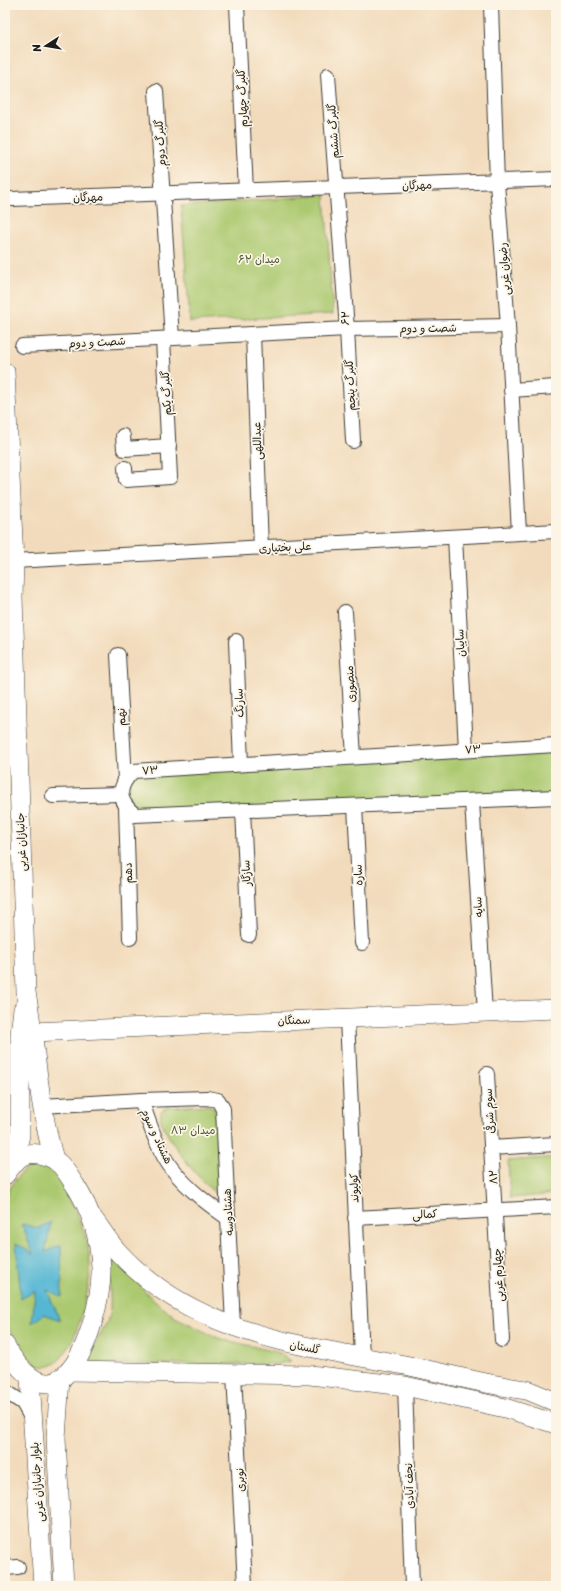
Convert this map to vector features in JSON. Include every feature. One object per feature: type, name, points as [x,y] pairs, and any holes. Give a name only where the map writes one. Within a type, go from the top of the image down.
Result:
[{"type":"main road","points":[[5,372],[10,559]]},
{"type":"main road","name":"جانبازان غربی","points":[[10,559],[9,589],[26,992],[19,1034],[20,1136],[10,1168]]},
{"type":"main road","name":"سمنگان","points":[[19,1034],[556,1009]]},
{"type":"main road","name":"جانبازان غربی","points":[[19,1034],[42,1106],[54,1159]]},
{"type":"main road","points":[[10,1168],[26,1153],[37,1152],[54,1159],[63,1168],[77,1188],[91,1216],[98,1240],[100,1262],[99,1293],[87,1336],[64,1375]]},
{"type":"main road","name":"گلستان","points":[[91,1216],[118,1252],[144,1276],[178,1300],[214,1320],[285,1343],[527,1390],[556,1402]]},
{"type":"main road","points":[[6,1350],[30,1378],[41,1382],[50,1382],[64,1375],[310,1375],[405,1386],[553,1418]]},
{"type":"main road","name":"بلوار جانبازان غربی","points":[[64,1375],[56,1438],[64,1586]]},
{"type":"main road","name":"بلوار جانبازان غربی","points":[[30,1378],[43,1586]]},
{"type":"main road","points":[[527,1390],[556,1389]]},
{"type":"street","name":"گلبرگ چهارم","points":[[237,5],[246,191]]},
{"type":"street","name":"رضوان غربی","points":[[492,5],[498,183],[508,326],[519,533]]},
{"type":"street","name":"گلبرگ ششم","points":[[328,75],[337,187]]},
{"type":"street","name":"گلبرگ دوم","points":[[156,90],[164,195]]},
{"type":"street","name":"مهرگان","points":[[337,187],[498,183],[556,179]]},
{"type":"street","points":[[167,339],[164,195],[337,187]]},
{"type":"street","name":"۶۲","points":[[167,339],[347,329],[337,187]]},
{"type":"street","name":"مهرگان","points":[[12,199],[164,195]]},
{"type":"street","name":"شصت و دوم","points":[[347,329],[508,326]]},
{"type":"street","name":"گلبرگ پنجم","points":[[347,329],[353,441]]},
{"type":"street","name":"عبداللهی","points":[[253,334],[261,548]]},
{"type":"street","name":"شصت و دوم","points":[[22,346],[167,339]]},
{"type":"street","name":"گلبرگ یکم","points":[[125,468],[126,480],[170,477],[167,339]]},
{"type":"street","points":[[511,390],[556,387]]},
{"type":"street","points":[[123,436],[124,449],[169,446]]},
{"type":"street","name":"علی بختیاری","points":[[10,559],[261,548],[556,531]]},
{"type":"street","name":"سایبان","points":[[455,537],[466,750]]},
{"type":"street","name":"منصوری","points":[[345,612],[354,757]]},
{"type":"street","name":"سارنگ","points":[[236,641],[241,764]]},
{"type":"street","name":"نهم","points":[[118,655],[124,779]]},
{"type":"street","name":"۷۳","points":[[124,779],[133,771],[556,745]]},
{"type":"street","points":[[124,779],[120,794],[126,807],[135,814],[556,797]]},
{"type":"street","points":[[53,796],[120,794]]},
{"type":"street","name":"سایه","points":[[472,801],[485,1012]]},
{"type":"street","name":"ساره","points":[[355,806],[362,943]]},
{"type":"street","name":"دهم","points":[[126,807],[130,938]]},
{"type":"street","name":"سازگار","points":[[243,810],[249,935]]},
{"type":"street","name":"کولیوند","points":[[347,1018],[362,1357]]},
{"type":"street","name":"سوم شرقی","points":[[487,1074],[491,1148]]},
{"type":"street","name":"هشتاد و سوم","points":[[42,1106],[141,1100],[207,1098],[218,1100]]},
{"type":"street","name":"هشتاد و سوم","points":[[141,1100],[155,1136],[172,1169],[198,1197],[229,1219]]},
{"type":"street","name":"هشتادوسه","points":[[218,1100],[223,1109],[233,1326]]},
{"type":"street","points":[[491,1148],[556,1144]]},
{"type":"street","name":"۸۲","points":[[491,1148],[495,1210]]},
{"type":"street","points":[[495,1210],[556,1207]]},
{"type":"street","name":"کمالی","points":[[355,1218],[495,1210]]},
{"type":"street","name":"چهارم غربی","points":[[495,1210],[502,1340]]},
{"type":"street","name":"نوبری","points":[[234,1374],[245,1586]]},
{"type":"street","name":"نجف آبادی","points":[[405,1386],[412,1586]]},
{"type":"street","points":[[5,1392],[23,1403],[33,1422]]},
{"type":"green space","name":"میدان ۶۲","points":[[325,195],[333,314],[190,322],[181,206]]},
{"type":"green space","points":[[556,745],[556,797],[135,815],[126,807],[125,779],[133,771]]},
{"type":"green space","name":"میدان ۸۳","points":[[208,1105],[214,1108],[216,1118],[220,1187],[218,1195],[203,1182],[185,1161],[164,1129],[161,1120],[161,1111],[167,1107]]},
{"type":"green space","points":[[556,1157],[556,1194],[510,1198],[508,1161]]},
{"type":"green space","points":[[32,1164],[40,1165],[52,1170],[61,1180],[81,1224],[90,1257],[89,1281],[79,1322],[71,1342],[61,1358],[49,1366],[36,1364],[21,1348],[9,1330],[4,1314],[5,1197],[16,1179]]},
{"type":"green space","points":[[111,1260],[119,1262],[153,1300],[175,1317],[218,1338],[280,1353],[291,1361],[278,1364],[96,1364],[90,1360],[95,1343],[105,1327],[109,1315],[109,1274]]},
{"type":"water","points":[[51,1222],[45,1252],[61,1245],[62,1297],[47,1290],[60,1320],[44,1314],[32,1323],[35,1291],[21,1299],[16,1243],[33,1254],[22,1224],[38,1228]]}]
